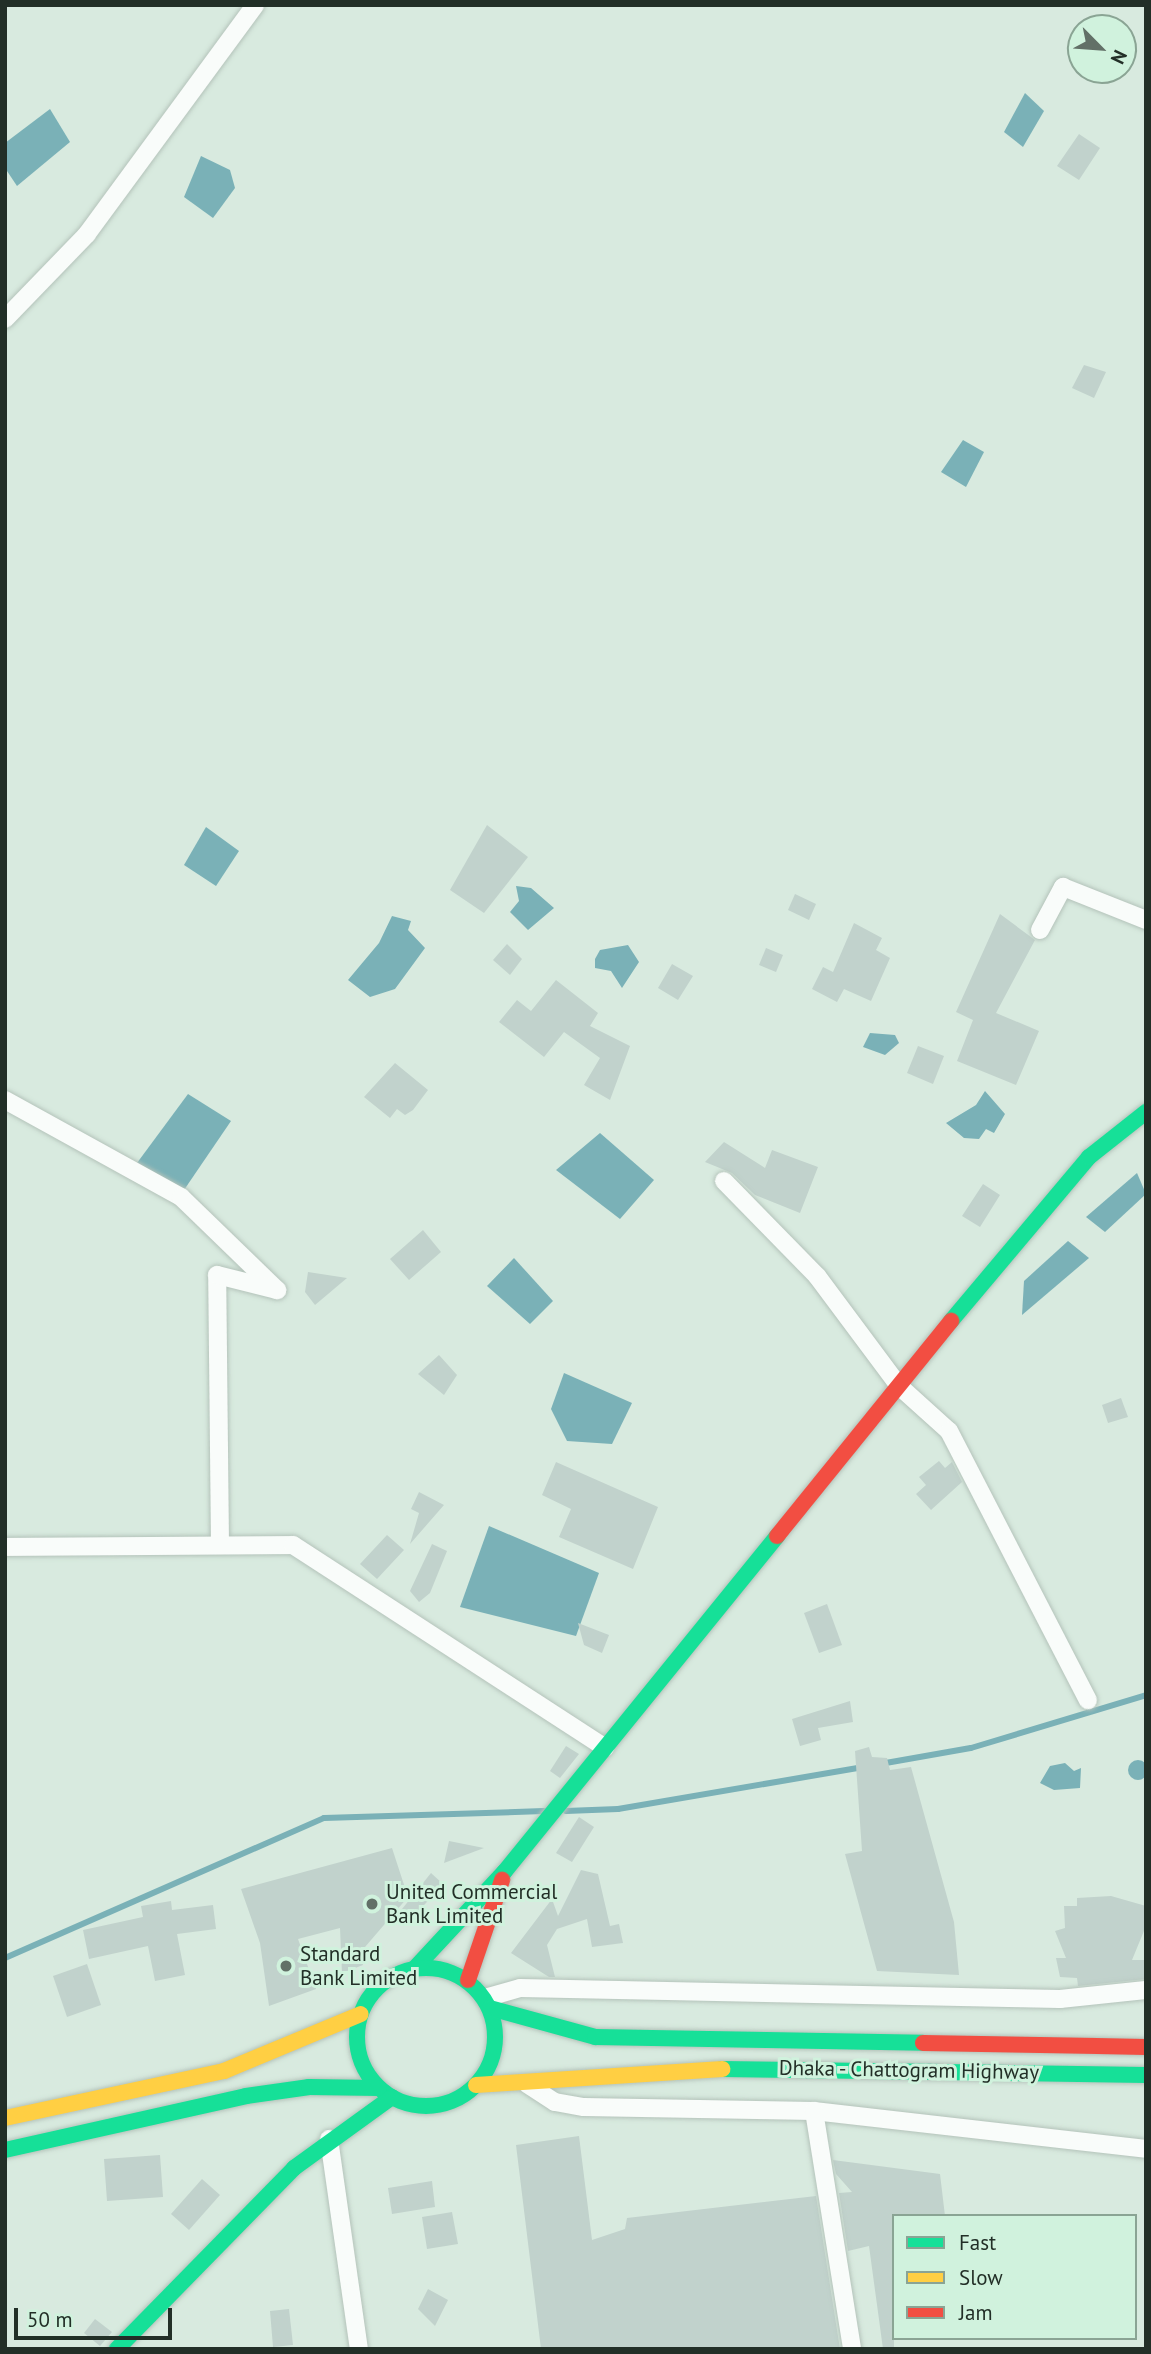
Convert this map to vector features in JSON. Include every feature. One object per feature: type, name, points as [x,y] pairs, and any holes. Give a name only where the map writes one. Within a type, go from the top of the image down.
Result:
[{"type":"main road","points":[[415,1968],[505,1871],[1060,1187],[1146,1112]]},
{"type":"main road","points":[[468,1980],[505,1871]]},
{"type":"main road","points":[[5,2118],[224,2071],[361,2014],[392,1976],[415,1968],[443,1969],[468,1980],[487,2003],[496,2035],[491,2061],[477,2085],[436,2105],[385,2092],[309,2087],[246,2096],[5,2150]]},
{"type":"main road","name":"Dhaka - Chattogram Highway","points":[[487,2003],[595,2037],[673,2041],[1146,2047]]},
{"type":"main road","points":[[361,2014],[357,2041],[385,2092]]},
{"type":"main road","name":"Dhaka - Chattogram Highway","points":[[477,2085],[673,2068],[1146,2074]]},
{"type":"main road","points":[[117,2349],[152,2307],[329,2139],[385,2092]]},
{"type":"street","points":[[5,318],[87,234],[255,5]]},
{"type":"street","points":[[1040,930],[1063,887],[1146,920]]},
{"type":"street","points":[[5,1100],[181,1197],[277,1290],[217,1275],[220,1545]]},
{"type":"street","points":[[724,1181],[817,1276],[899,1386],[949,1431],[980,1482],[1088,1700]]},
{"type":"street","points":[[5,1547],[293,1545],[605,1748]]},
{"type":"street","points":[[487,2003],[520,1988],[1060,1998],[1146,1990]]},
{"type":"street","points":[[521,2080],[555,2102],[583,2107],[814,2111],[1146,2149]]},
{"type":"street","points":[[814,2111],[852,2349]]},
{"type":"street","points":[[329,2139],[359,2349]]},
{"type":"water","points":[[1025,93],[1044,111],[1023,147],[1004,132]]},
{"type":"water","points":[[50,109],[70,142],[17,186],[5,168],[5,143]]},
{"type":"water","points":[[201,156],[230,170],[235,188],[213,218],[184,197]]},
{"type":"water","points":[[963,440],[984,452],[966,487],[941,472]]},
{"type":"water","points":[[206,827],[239,851],[216,886],[184,865]]},
{"type":"water","points":[[516,886],[531,888],[554,908],[528,930],[510,912],[519,901]]},
{"type":"water","points":[[392,916],[411,921],[408,930],[425,948],[395,989],[370,997],[348,980],[379,943]]},
{"type":"water","points":[[628,945],[639,962],[622,988],[611,971],[595,968],[595,959],[600,950]]},
{"type":"water","points":[[870,1033],[895,1035],[899,1043],[885,1055],[863,1047]]},
{"type":"water","points":[[985,1091],[1005,1114],[994,1133],[986,1129],[979,1139],[964,1138],[946,1123],[976,1105]]},
{"type":"water","points":[[188,1094],[231,1121],[184,1190],[137,1163]]},
{"type":"water","points":[[600,1133],[654,1180],[620,1219],[556,1170]]},
{"type":"water","points":[[1137,1173],[1146,1194],[1105,1232],[1086,1217]]},
{"type":"water","points":[[1068,1241],[1089,1258],[1022,1315],[1024,1281]]},
{"type":"water","points":[[514,1258],[553,1301],[530,1324],[487,1286]]},
{"type":"water","points":[[564,1373],[632,1403],[612,1444],[567,1441],[551,1409]]},
{"type":"water","points":[[489,1526],[599,1573],[576,1636],[460,1607]]},
{"type":"water","points":[[1138,1760],[1145,1763],[1148,1770],[1145,1777],[1138,1780],[1131,1777],[1128,1770],[1131,1763]]},
{"type":"water","points":[[1065,1763],[1074,1771],[1081,1768],[1080,1788],[1054,1790],[1040,1783],[1050,1766]]},
{"type":"building","points":[[1079,134],[1100,148],[1079,180],[1057,166]]},
{"type":"building","points":[[1084,365],[1106,372],[1094,398],[1072,388]]},
{"type":"building","points":[[487,825],[528,857],[484,913],[450,890]]},
{"type":"building","points":[[795,894],[816,904],[809,920],[788,910]]},
{"type":"building","points":[[1000,914],[1035,940],[996,1013],[1039,1031],[1016,1085],[957,1061],[973,1020],[956,1012]]},
{"type":"building","points":[[854,923],[882,938],[876,950],[890,958],[871,1001],[844,989],[837,1002],[812,989],[823,967],[833,972]]},
{"type":"building","points":[[507,944],[522,959],[510,975],[493,960]]},
{"type":"building","points":[[766,948],[783,955],[776,972],[759,965]]},
{"type":"building","points":[[672,964],[693,976],[678,1000],[658,988]]},
{"type":"building","points":[[556,980],[598,1013],[590,1026],[630,1046],[610,1100],[584,1085],[600,1058],[564,1032],[544,1057],[499,1022],[517,1000],[531,1011]]},
{"type":"building","points":[[918,1046],[944,1056],[933,1084],[907,1073]]},
{"type":"building","points":[[395,1063],[428,1090],[413,1110],[405,1115],[397,1109],[390,1118],[364,1097]]},
{"type":"building","points":[[724,1142],[765,1168],[772,1150],[818,1167],[800,1213],[755,1195],[732,1173],[705,1162]]},
{"type":"building","points":[[983,1184],[1000,1195],[980,1227],[962,1216]]},
{"type":"building","points":[[423,1230],[441,1252],[409,1280],[390,1259]]},
{"type":"building","points":[[308,1272],[347,1278],[315,1305],[305,1292]]},
{"type":"building","points":[[439,1355],[457,1375],[444,1395],[418,1374]]},
{"type":"building","points":[[1121,1398],[1128,1417],[1108,1423],[1102,1405]]},
{"type":"building","points":[[939,1461],[945,1468],[952,1462],[962,1482],[931,1510],[916,1494],[926,1485],[919,1477]]},
{"type":"building","points":[[556,1462],[658,1507],[633,1569],[559,1537],[571,1509],[542,1495]]},
{"type":"building","points":[[419,1492],[444,1505],[410,1544],[419,1513],[411,1509]]},
{"type":"building","points":[[387,1535],[404,1550],[377,1579],[360,1564]]},
{"type":"building","points":[[432,1544],[447,1551],[430,1593],[419,1602],[410,1591]]},
{"type":"building","points":[[827,1604],[842,1645],[819,1653],[804,1613]]},
{"type":"building","points":[[578,1623],[609,1635],[602,1653],[584,1645]]},
{"type":"building","points":[[850,1701],[853,1722],[818,1728],[821,1740],[800,1746],[792,1719]]},
{"type":"building","points":[[566,1746],[579,1754],[560,1778],[550,1771]]},
{"type":"building","points":[[869,1747],[872,1757],[887,1758],[890,1770],[911,1767],[954,1922],[959,1975],[877,1971],[845,1854],[862,1851],[855,1751]]},
{"type":"building","points":[[579,1817],[594,1827],[572,1862],[556,1853]]},
{"type":"building","points":[[449,1841],[484,1848],[444,1863]]},
{"type":"building","points":[[392,1848],[408,1897],[359,1954],[363,1965],[342,1973],[340,1928],[298,1939],[316,1989],[269,2006],[260,1943],[241,1889]]},
{"type":"building","points":[[581,1870],[598,1874],[610,1926],[619,1924],[623,1943],[592,1947],[587,1919],[557,1929],[547,1945],[555,1977],[549,1977],[511,1953],[552,1899],[558,1916]]},
{"type":"building","points":[[431,1873],[443,1884],[408,1923],[398,1914]]},
{"type":"building","points":[[1111,1896],[1146,1906],[1146,1926],[1132,1960],[1146,1960],[1146,1979],[1078,1986],[1077,1978],[1060,1977],[1056,1958],[1066,1958],[1055,1931],[1065,1928],[1064,1906],[1077,1906],[1077,1898]]},
{"type":"building","points":[[171,1901],[172,1910],[213,1905],[216,1929],[177,1934],[185,1975],[155,1981],[148,1946],[89,1959],[83,1930],[143,1917],[141,1906]]},
{"type":"building","points":[[87,1964],[101,2005],[67,2017],[53,1976]]},
{"type":"building","points":[[579,2136],[592,2240],[625,2229],[627,2218],[816,2196],[840,2349],[541,2349],[516,2145]]},
{"type":"building","points":[[160,2155],[163,2197],[107,2201],[104,2159]]},
{"type":"building","points":[[833,2160],[940,2174],[945,2214],[892,2214],[894,2349],[883,2349],[869,2246],[848,2251],[839,2193],[852,2192],[836,2174]]},
{"type":"building","points":[[202,2179],[220,2195],[189,2230],[171,2214]]},
{"type":"building","points":[[432,2181],[435,2207],[392,2214],[388,2188]]},
{"type":"building","points":[[452,2212],[458,2244],[427,2249],[422,2217]]},
{"type":"building","points":[[428,2289],[448,2300],[435,2326],[418,2309]]},
{"type":"building","points":[[289,2309],[293,2345],[273,2347],[270,2311]]},
{"type":"building","points":[[95,2319],[112,2332],[100,2346],[84,2333]]},
{"type":"waterway","points":[[880,1764],[971,1748],[1146,1695]]},
{"type":"waterway","points":[[566,1811],[618,1809],[863,1767]]},
{"type":"waterway","points":[[5,1958],[324,1818],[544,1811]]},
{"type":"traffic: fast","points":[[951,1321],[1089,1157],[1146,1112]]},
{"type":"traffic: fast","points":[[415,1968],[505,1871],[777,1536]]},
{"type":"traffic: fast","points":[[426,1968],[452,1973],[475,1988],[490,2011],[495,2037],[490,2063],[475,2086],[452,2101],[426,2106],[400,2101],[377,2086],[362,2063],[357,2037],[362,2011],[377,1988],[400,1973],[426,1968]]},
{"type":"traffic: fast","points":[[490,2008],[595,2037],[923,2043]]},
{"type":"traffic: fast","points":[[722,2069],[1146,2075]]},
{"type":"traffic: fast","points":[[5,2150],[246,2096],[309,2087],[379,2088]]},
{"type":"traffic: fast","points":[[117,2349],[294,2168],[392,2097]]},
{"type":"traffic: slow","points":[[5,2118],[224,2071],[361,2014]]},
{"type":"traffic: slow","points":[[476,2085],[722,2069]]},
{"type":"traffic: jam","points":[[777,1536],[951,1321]]},
{"type":"traffic: jam","points":[[468,1980],[502,1880]]},
{"type":"traffic: jam","points":[[923,2043],[1146,2047]]},
{"type":"place","name":"United Commercial Bank Limited","points":[[372,1904]]},
{"type":"place","name":"Standard Bank Limited","points":[[286,1966]]}]
